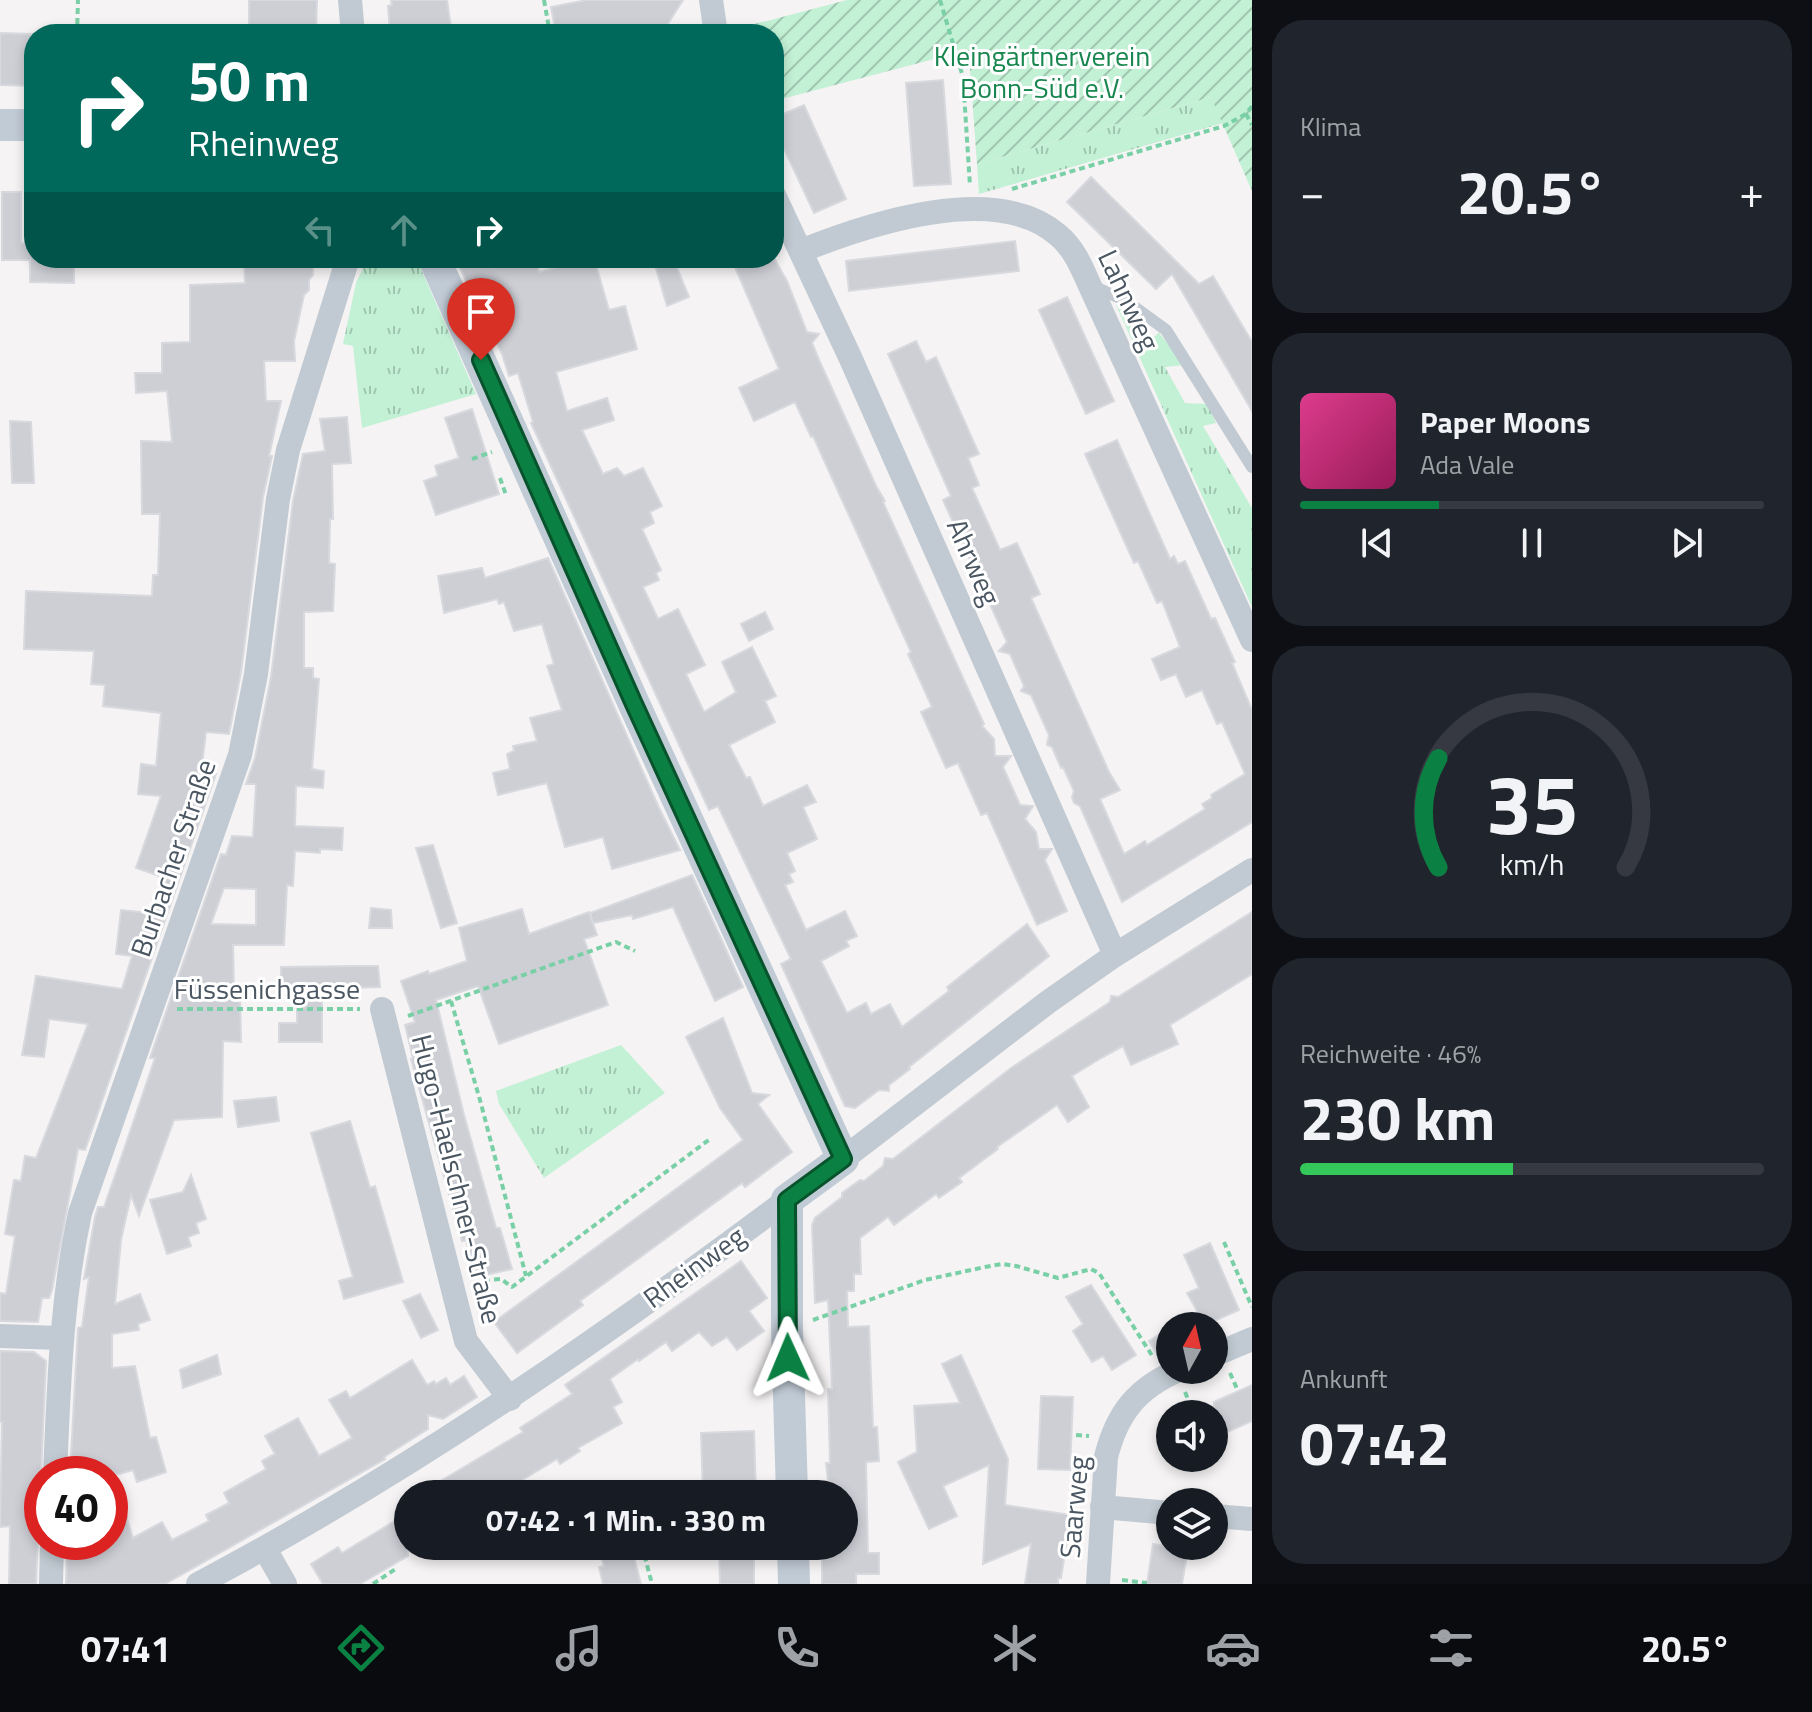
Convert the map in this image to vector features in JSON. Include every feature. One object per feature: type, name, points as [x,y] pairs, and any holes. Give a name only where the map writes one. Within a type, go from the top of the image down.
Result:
[{"type":"street","points":[[350,0],[352,24]]},
{"type":"street","points":[[711,0],[715,24]]},
{"type":"street","points":[[0,125],[24,125]]},
{"type":"street","name":"Lahnweg","points":[[801,251],[896,220],[984,209],[1029,217],[1061,237],[1076,256],[1252,640]]},
{"type":"street","name":"Ahrweg","points":[[784,216],[1115,955]]},
{"type":"street","name":"Burbacher Straße","points":[[56,1456],[60,1338],[72,1252],[88,1185],[240,755],[256,674],[278,499],[288,450],[345,268]]},
{"type":"street","points":[[438,268],[843,1159]]},
{"type":"street","name":"Rheinweg","points":[[198,1584],[265,1549],[510,1399],[843,1159],[1048,1002],[1115,955],[1252,870]]},
{"type":"street","name":"Hugo-Haelschner-Straße","points":[[385,1016],[466,1341],[510,1399]]},
{"type":"street","points":[[787,1200],[792,1480]]},
{"type":"street","points":[[0,1336],[60,1338]]},
{"type":"street","points":[[1228,1349],[1252,1339]]},
{"type":"street","name":"Saarweg","points":[[1098,1584],[1106,1457],[1111,1437],[1134,1397],[1156,1383]]},
{"type":"street","points":[[1102,1507],[1156,1512]]},
{"type":"street","points":[[1228,1517],[1252,1519]]},
{"type":"street","points":[[265,1549],[285,1584]]},
{"type":"street","points":[[51,1584],[52,1560]]},
{"type":"street","points":[[793,1560],[794,1584]]},
{"type":"lane","points":[[1090,286],[1125,300],[1166,330],[1252,467]]},
{"type":"path","points":[[77,24],[78,0]]},
{"type":"path","points":[[544,0],[548,24]]},
{"type":"path","points":[[940,0],[963,77],[984,209],[1014,187],[1224,126],[1246,114],[1252,106]]},
{"type":"path","points":[[1246,114],[1252,125]]},
{"type":"path","points":[[472,459],[492,452]]},
{"type":"path","points":[[385,1016],[451,1001],[616,942],[635,951]]},
{"type":"path","points":[[451,1001],[526,1276]]},
{"type":"path","name":"Füssenichgasse","points":[[153,1007],[385,1016]]},
{"type":"path","points":[[456,1304],[489,1280],[501,1279],[512,1287],[710,1139]]},
{"type":"path","points":[[1224,1242],[1252,1307]]},
{"type":"path","points":[[787,1329],[925,1280],[985,1267],[1002,1264],[1058,1278],[1091,1269],[1099,1273],[1156,1351]]},
{"type":"path","points":[[646,1560],[652,1584]]},
{"type":"path","points":[[373,1584],[397,1568]]},
{"type":"green space","name":"Kleingärtnerverein Bonn-Süd e.V.","points":[[847,0],[1252,0],[1252,191],[1211,97],[977,164],[970,69],[961,52],[784,98],[784,24],[755,24]]},
{"type":"green space","points":[[1211,97],[1223,123],[979,194],[977,164]]},
{"type":"green space","points":[[363,268],[420,268],[476,394],[362,428],[353,346],[343,344],[356,283]]},
{"type":"green space","points":[[1116,305],[1124,306],[1147,321],[1136,331],[1144,344],[1159,333],[1185,365],[1165,367],[1185,403],[1207,404],[1216,423],[1203,426],[1252,508],[1252,607]]},
{"type":"green space","points":[[621,1045],[665,1093],[544,1178],[499,1104],[496,1091]]},
{"type":"building","points":[[249,0],[317,0],[316,24],[249,24]]},
{"type":"building","points":[[391,0],[447,0],[451,24],[390,24],[388,6],[392,5]]},
{"type":"building","points":[[587,0],[683,0],[668,24],[554,24],[551,7]]},
{"type":"building","points":[[0,33],[24,34],[24,86],[0,85]]},
{"type":"building","points":[[943,80],[951,184],[914,186],[906,83]]},
{"type":"building","points":[[804,105],[846,199],[814,213],[784,148],[784,114]]},
{"type":"building","points":[[1091,177],[1199,284],[1213,276],[1252,342],[1252,411],[1172,274],[1156,289],[1067,202]]},
{"type":"building","points":[[2,192],[21,192],[24,260],[2,260]]},
{"type":"building","points":[[1015,241],[1019,271],[849,291],[846,261]]},
{"type":"building","points":[[30,268],[74,268],[74,283],[30,282]]},
{"type":"building","points":[[244,268],[313,268],[294,341],[295,361],[264,361],[266,401],[281,401],[269,456],[272,456],[263,497],[241,672],[229,734],[206,732],[201,773],[216,774],[85,1150],[78,1149],[49,1298],[42,1298],[38,1322],[0,1321],[0,1293],[6,1294],[15,1236],[5,1234],[14,1180],[21,1181],[25,1156],[36,1158],[88,1024],[49,1019],[44,1057],[22,1055],[36,976],[122,989],[132,956],[116,954],[121,910],[150,913],[165,878],[136,868],[161,796],[138,794],[141,764],[156,766],[161,713],[103,706],[105,685],[91,684],[94,651],[24,649],[26,591],[152,596],[153,575],[158,575],[160,514],[142,514],[141,441],[172,442],[167,391],[136,393],[135,373],[162,373],[162,343],[190,342],[190,285],[245,283]]},
{"type":"building","points":[[460,268],[538,268],[539,272],[555,268],[597,268],[609,310],[625,306],[637,349],[556,372],[567,411],[607,398],[614,420],[582,430],[603,474],[617,468],[624,476],[643,468],[662,506],[650,512],[654,523],[642,529],[661,570],[656,573],[659,580],[643,587],[658,619],[678,609],[705,665],[686,674],[704,712],[736,692],[722,662],[752,647],[776,696],[765,701],[775,722],[729,745],[746,778],[750,777],[763,806],[807,785],[816,802],[803,807],[817,839],[787,853],[795,871],[789,874],[793,882],[785,885],[806,930],[845,911],[857,936],[846,941],[849,946],[821,961],[847,1013],[866,1003],[871,1014],[890,1004],[902,1027],[1027,924],[1049,956],[909,1067],[889,1085],[889,1091],[879,1090],[855,1108],[845,1106],[781,964],[791,959],[718,806],[709,810],[531,423],[518,373],[509,376],[502,354]]},
{"type":"building","points":[[656,268],[677,268],[689,297],[667,306]]},
{"type":"building","points":[[735,268],[780,268],[807,332],[819,334],[812,343],[984,724],[982,726],[994,739],[995,756],[1011,756],[1003,767],[1020,805],[1033,806],[1025,819],[1036,832],[1039,849],[1052,849],[1045,860],[1067,911],[1037,925],[987,813],[981,815],[958,763],[946,768],[921,712],[932,707],[908,654],[911,652],[795,402],[754,421],[739,388],[779,369]]},
{"type":"building","points":[[1067,297],[1114,401],[1086,414],[1039,310]]},
{"type":"building","points":[[916,341],[926,362],[936,357],[979,454],[968,458],[979,485],[972,488],[1000,550],[1017,543],[1040,594],[1031,598],[1109,772],[1120,790],[1100,799],[1124,854],[1145,841],[1147,845],[1205,809],[1202,804],[1212,798],[1211,795],[1245,774],[1222,722],[1217,724],[1202,690],[1186,697],[1176,674],[1161,680],[1152,659],[1180,647],[1162,601],[1157,603],[1138,561],[1134,563],[1085,454],[1117,440],[1170,559],[1174,556],[1178,564],[1185,561],[1211,619],[1215,618],[1235,662],[1232,663],[1252,710],[1252,822],[1122,902],[1080,806],[1074,803],[1074,791],[1063,767],[1052,747],[1047,745],[1049,735],[1031,695],[1021,691],[1024,686],[1010,654],[999,651],[1007,642],[943,500],[951,496],[888,354]]},
{"type":"building","points":[[472,409],[499,494],[436,515],[424,481],[438,476],[435,466],[459,458],[445,418]]},
{"type":"building","points":[[347,417],[351,463],[332,464],[333,519],[330,519],[329,563],[335,564],[333,611],[304,612],[304,668],[313,668],[313,678],[319,679],[312,769],[324,771],[323,788],[296,786],[295,826],[343,828],[342,850],[320,849],[320,853],[295,851],[293,886],[287,885],[284,945],[233,945],[234,989],[240,989],[241,1042],[223,1041],[222,1117],[174,1120],[139,1216],[131,1195],[121,1240],[115,1304],[140,1294],[150,1320],[138,1324],[139,1330],[112,1334],[112,1368],[135,1366],[150,1438],[156,1437],[166,1472],[137,1482],[133,1470],[128,1471],[128,1456],[71,1456],[78,1328],[82,1327],[89,1277],[84,1279],[95,1217],[98,1207],[104,1207],[120,1161],[155,1058],[150,1058],[221,854],[226,855],[232,836],[253,837],[256,784],[246,784],[255,758],[271,677],[293,501],[303,454],[325,451],[320,419]],"holes":[[[224,888],[256,889],[256,925],[211,924]]]},
{"type":"building","points":[[10,421],[31,422],[34,483],[12,483]]},
{"type":"building","points":[[548,558],[680,850],[612,869],[603,837],[565,847],[547,783],[498,795],[493,773],[510,769],[507,754],[514,751],[513,746],[537,741],[530,718],[562,710],[547,666],[554,664],[542,624],[514,631],[504,602],[499,604],[497,599],[444,613],[438,576],[482,568],[485,578]]},
{"type":"building","points":[[765,612],[773,629],[749,641],[741,624]]},
{"type":"building","points":[[433,845],[457,923],[441,928],[416,848]]},
{"type":"building","points":[[692,875],[743,987],[715,1001],[673,907],[633,919],[632,915],[593,923],[590,913]]},
{"type":"building","points":[[371,908],[391,910],[392,928],[369,928]]},
{"type":"building","points":[[522,909],[529,934],[589,912],[597,935],[584,939],[608,1005],[499,1044],[478,986],[436,1000],[464,1115],[496,1228],[500,1228],[512,1269],[476,1277],[466,1240],[462,1241],[411,1059],[405,1025],[415,1022],[401,981],[467,961],[459,928]]},
{"type":"building","points":[[1252,912],[1252,974],[1170,1025],[1178,1044],[1131,1065],[1123,1046],[1101,1058],[1072,1076],[1089,1107],[1068,1122],[1057,1105],[997,1147],[959,1178],[962,1182],[939,1198],[936,1194],[894,1225],[888,1217],[860,1238],[861,1274],[854,1274],[854,1291],[847,1291],[848,1327],[869,1326],[873,1427],[877,1427],[879,1461],[866,1462],[868,1553],[879,1553],[879,1574],[856,1574],[856,1584],[822,1584],[822,1560],[858,1560],[858,1480],[828,1480],[828,1389],[832,1389],[828,1300],[815,1303],[812,1225],[815,1218],[842,1197],[842,1193],[883,1166],[885,1158],[893,1159],[1011,1068],[1110,1002],[1111,996],[1118,997]]},
{"type":"building","points":[[378,966],[380,987],[352,988],[351,998],[322,997],[322,1042],[279,1042],[279,1023],[297,1023],[297,987],[281,987],[281,967]]},
{"type":"building","points":[[723,1018],[752,1093],[769,1095],[758,1104],[792,1152],[745,1187],[742,1183],[580,1301],[583,1305],[517,1353],[494,1322],[743,1140],[720,1108],[686,1037]]},
{"type":"building","points":[[276,1097],[279,1121],[238,1127],[234,1101]]},
{"type":"building","points":[[350,1121],[370,1188],[375,1186],[403,1282],[344,1299],[339,1281],[353,1277],[311,1133]]},
{"type":"building","points":[[191,1175],[206,1219],[196,1223],[199,1233],[188,1237],[191,1246],[167,1254],[150,1200],[183,1192]]},
{"type":"building","points":[[1210,1243],[1239,1310],[1228,1315],[1228,1312],[1198,1312],[1187,1293],[1199,1288],[1184,1255]]},
{"type":"building","points":[[741,1261],[767,1298],[749,1311],[764,1331],[737,1350],[727,1337],[712,1346],[699,1332],[672,1351],[666,1342],[610,1379],[622,1402],[613,1407],[622,1423],[578,1448],[580,1451],[560,1464],[557,1459],[522,1480],[442,1480],[523,1432],[520,1428],[572,1394],[565,1385]]},
{"type":"building","points":[[1091,1285],[1136,1355],[1112,1370],[1103,1356],[1092,1362],[1073,1331],[1083,1324],[1066,1297]]},
{"type":"building","points":[[420,1294],[438,1330],[421,1338],[403,1301]]},
{"type":"building","points":[[1156,1337],[1156,1352],[1149,1341]]},
{"type":"building","points":[[0,1351],[34,1352],[46,1361],[42,1456],[24,1456],[24,1560],[37,1560],[36,1584],[9,1584],[10,1526],[0,1527]]},
{"type":"building","points":[[217,1355],[221,1374],[183,1388],[180,1370]]},
{"type":"building","points":[[961,1355],[1008,1459],[1005,1505],[1071,1515],[1058,1584],[1025,1584],[1031,1544],[983,1564],[989,1465],[943,1486],[957,1516],[929,1529],[898,1462],[917,1452],[914,1406],[960,1403],[942,1364]]},
{"type":"building","points":[[412,1360],[427,1385],[446,1378],[450,1385],[464,1376],[477,1397],[443,1419],[428,1415],[428,1429],[385,1459],[165,1584],[66,1584],[67,1560],[128,1560],[128,1522],[133,1538],[162,1522],[172,1540],[209,1521],[206,1515],[229,1503],[224,1493],[266,1469],[262,1461],[275,1454],[265,1436],[298,1418],[319,1456],[352,1438],[329,1400],[346,1391],[350,1398]]},
{"type":"building","points":[[1252,1385],[1252,1421],[1228,1432],[1228,1400],[1218,1400]]},
{"type":"building","points":[[1041,1396],[1073,1397],[1070,1470],[1038,1469]]},
{"type":"building","points":[[754,1431],[756,1480],[703,1480],[701,1433]]},
{"type":"building","points":[[394,1521],[394,1560],[401,1560],[360,1584],[323,1584],[311,1564],[338,1547],[342,1553]]},
{"type":"building","points":[[1153,1544],[1156,1544],[1156,1560],[1186,1560],[1182,1584],[1147,1584]]},
{"type":"building","points":[[602,1560],[635,1560],[641,1584],[603,1584],[599,1567],[604,1566]]},
{"type":"building","points":[[719,1560],[754,1560],[754,1584],[720,1584]]},
{"type":"route","points":[[481,360],[634,704],[843,1159],[787,1200],[788,1358]]}]
